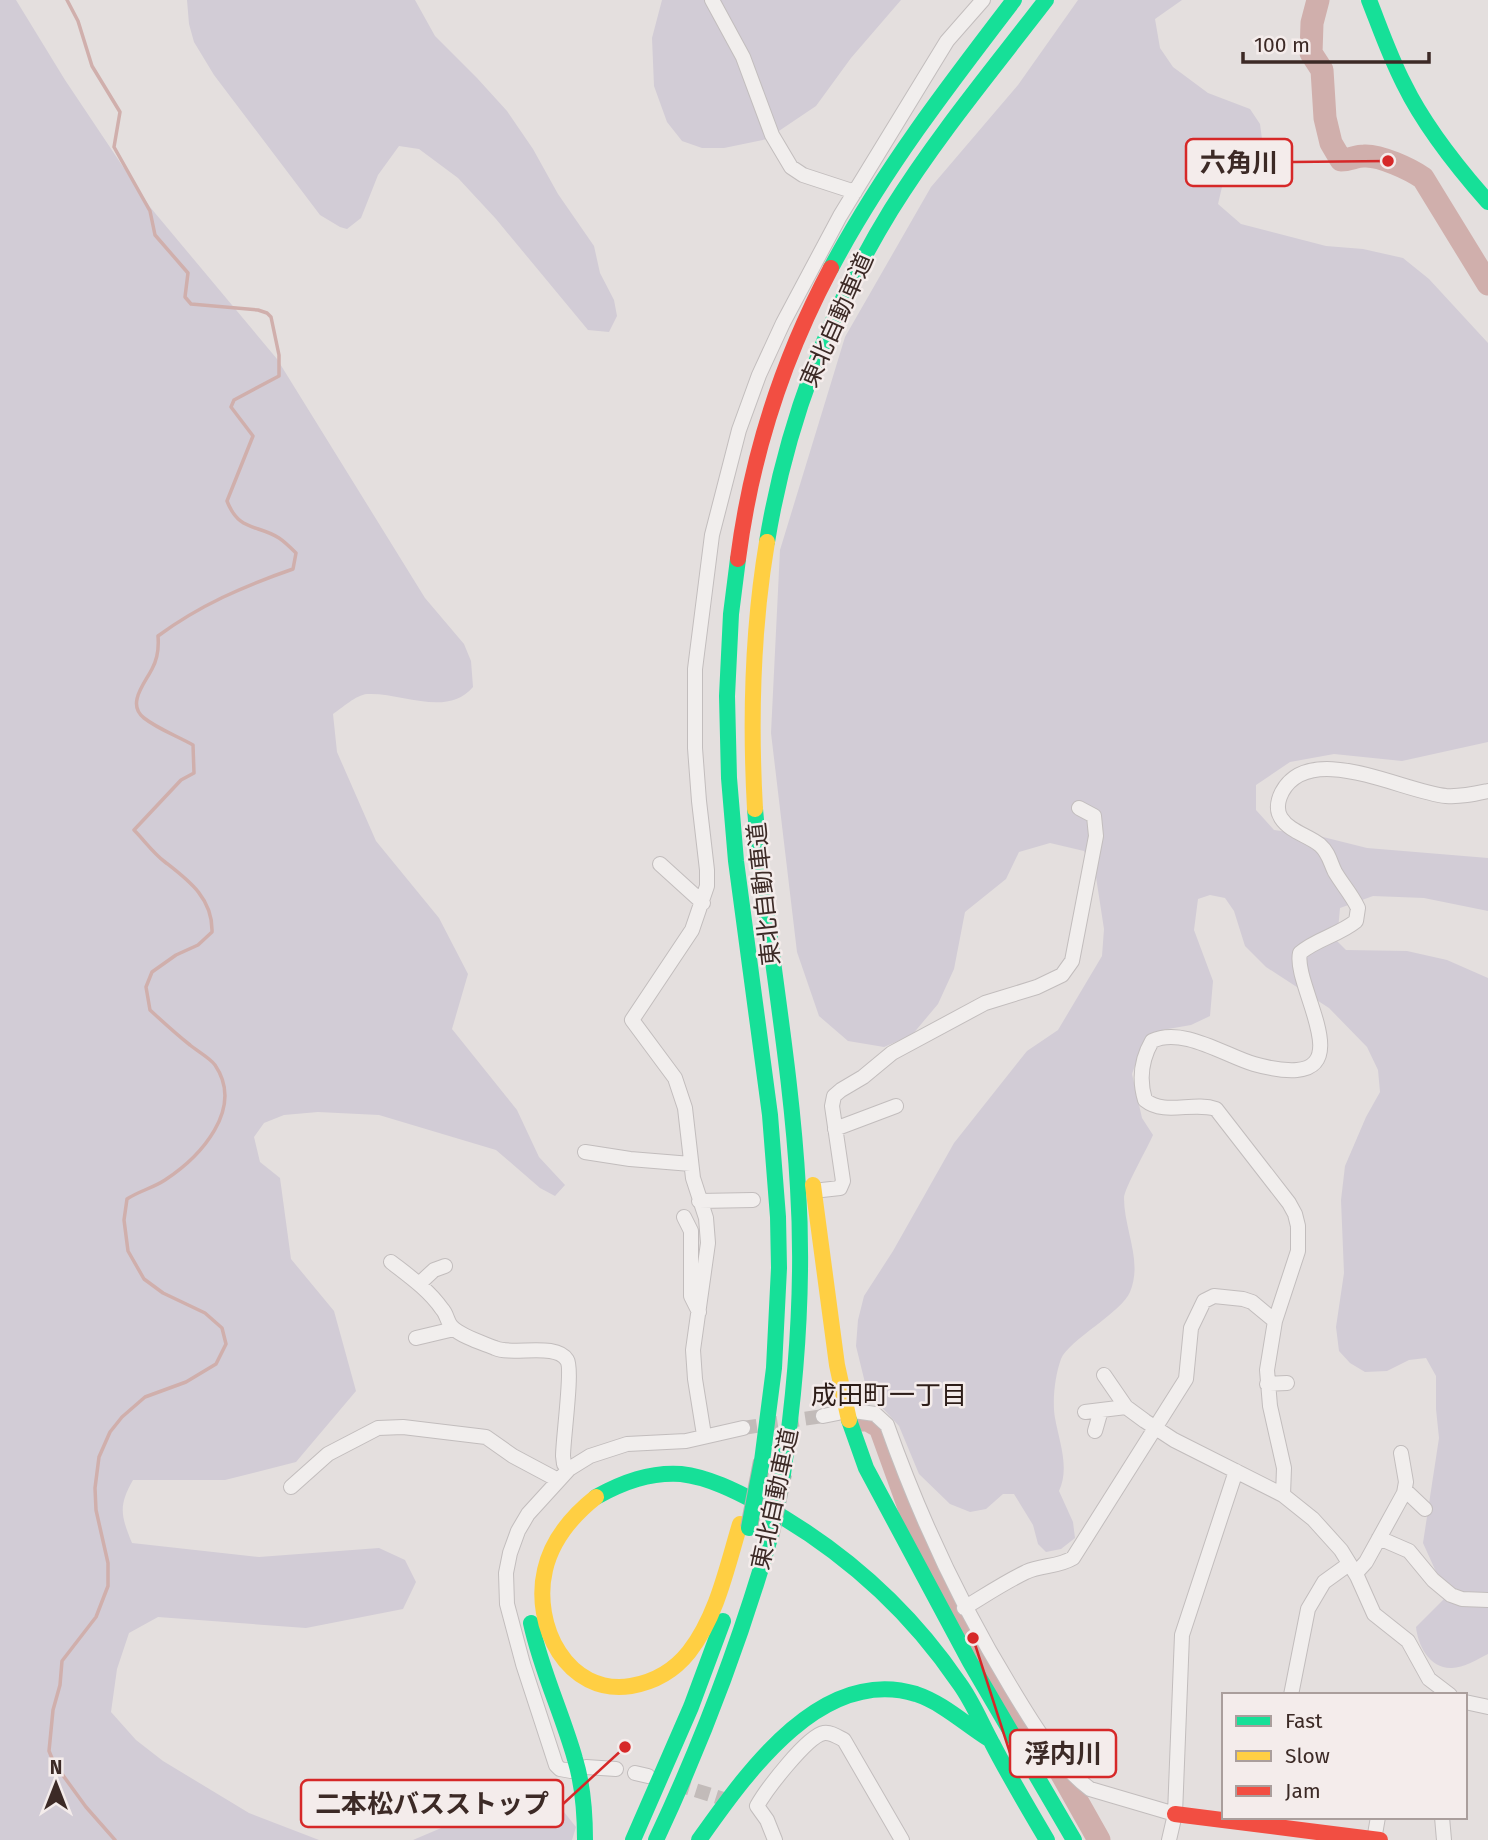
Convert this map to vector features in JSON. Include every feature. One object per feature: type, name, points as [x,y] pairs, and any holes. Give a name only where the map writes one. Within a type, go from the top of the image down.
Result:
[{"type":"main road","name":"東北自動車道","points":[[633,1840],[691,1707],[728,1607],[774,1374],[779,1269],[772,1146],[736,860],[727,746],[729,627],[734,577],[755,465],[774,399],[799,335],[851,229],[903,148],[1014,0]]},
{"type":"main road","name":"東北自動車道","points":[[656,1840],[750,1612],[770,1538],[792,1419],[799,1334],[799,1205],[795,1148],[760,859],[751,748],[750,687],[754,627],[768,523],[799,407],[827,334],[875,239],[937,143],[1046,0]]},
{"type":"main road","points":[[1369,0],[1403,83],[1416,107],[1488,202]]},
{"type":"main road","points":[[760,859],[807,1146],[832,1348],[852,1435],[866,1468],[970,1662],[1074,1840]]},
{"type":"main road","points":[[622,1467],[664,1460],[685,1461],[738,1477],[804,1515],[847,1544],[901,1591],[943,1638],[970,1662]]},
{"type":"main road","points":[[745,1526],[702,1634],[684,1658],[669,1672],[645,1684],[610,1688],[593,1683],[576,1673],[554,1647],[548,1631],[542,1596],[547,1559],[566,1522],[602,1490],[640,1475],[675,1473],[693,1475],[734,1491],[804,1530],[888,1596],[938,1653],[956,1678],[1047,1840]]},
{"type":"main road","points":[[585,1840],[585,1815],[579,1773],[536,1648],[528,1596],[534,1561],[547,1529],[560,1510],[596,1479]]},
{"type":"main road","points":[[699,1840],[735,1792],[780,1740],[802,1719],[827,1703],[850,1694],[894,1689],[912,1693],[932,1700],[989,1740]]},
{"type":"main road","points":[[1175,1814],[1222,1818]]},
{"type":"main road","points":[[1228,1819],[1376,1839]]},
{"type":"street","points":[[712,0],[743,57],[772,135],[791,167],[803,175],[855,192]]},
{"type":"street","points":[[704,1435],[693,1350],[709,1233],[691,1164],[685,1108],[675,1078],[632,1020],[692,930],[707,886],[698,788],[695,669],[712,536],[738,430],[783,323],[840,216],[947,41],[983,0]]},
{"type":"street","points":[[1283,1495],[1284,1468],[1267,1384],[1275,1321],[1298,1251],[1295,1214],[1274,1182],[1216,1109],[1207,1106],[1159,1108],[1145,1100],[1142,1088],[1143,1060],[1152,1041],[1165,1038],[1206,1044],[1268,1068],[1304,1069],[1314,1065],[1319,1059],[1321,1039],[1300,968],[1300,953],[1349,927],[1356,921],[1358,908],[1322,846],[1292,830],[1281,818],[1279,797],[1292,780],[1315,769],[1338,769],[1446,796],[1466,796],[1488,791]]},
{"type":"street","points":[[822,1190],[840,1188],[842,1181],[832,1106],[834,1096],[892,1053],[985,1003],[1037,987],[1062,975],[1072,961],[1096,836],[1094,816],[1079,808]]},
{"type":"street","points":[[660,864],[702,903]]},
{"type":"street","points":[[835,1129],[896,1106]]},
{"type":"street","points":[[585,1152],[691,1164]]},
{"type":"street","points":[[699,1201],[753,1200]]},
{"type":"street","points":[[684,1217],[691,1231],[691,1296],[699,1312]]},
{"type":"street","points":[[391,1262],[419,1284],[443,1310],[454,1329],[501,1351],[513,1353],[537,1350],[564,1356],[569,1362],[563,1456],[569,1469]]},
{"type":"street","points":[[419,1284],[434,1270],[445,1266]]},
{"type":"street","points":[[964,1608],[1026,1572],[1041,1566],[1065,1563],[1073,1558],[1186,1379],[1191,1328],[1204,1301],[1214,1296],[1243,1299],[1275,1321]]},
{"type":"street","points":[[416,1338],[454,1329]]},
{"type":"street","points":[[1104,1375],[1126,1407],[1156,1428],[1174,1440],[1283,1495],[1313,1519],[1341,1550],[1374,1614],[1408,1641],[1429,1679],[1447,1693]]},
{"type":"street","points":[[1267,1384],[1287,1384]]},
{"type":"street","points":[[1085,1412],[1126,1407]]},
{"type":"street","points":[[1094,1431],[1101,1410]]},
{"type":"street","points":[[854,1411],[875,1414],[887,1425],[939,1558],[964,1608],[1030,1719],[1079,1780],[1090,1788],[1175,1814]]},
{"type":"street","points":[[823,1416],[838,1413]]},
{"type":"street","points":[[291,1487],[328,1454],[378,1428],[391,1427],[486,1437],[513,1456],[558,1480]]},
{"type":"street","points":[[570,1771],[560,1769],[556,1765],[510,1619],[506,1589],[510,1553],[518,1531],[528,1514],[558,1480],[569,1469],[590,1456],[627,1444],[686,1441],[743,1428]]},
{"type":"street","points":[[1292,1693],[1308,1609],[1324,1582],[1366,1562],[1405,1490],[1401,1453]]},
{"type":"street","points":[[1169,1840],[1175,1814],[1182,1635],[1236,1471]]},
{"type":"street","points":[[1405,1490],[1425,1509]]},
{"type":"street","points":[[1379,1538],[1409,1551],[1433,1580],[1451,1595],[1462,1599],[1488,1600]]},
{"type":"street","points":[[1467,1702],[1488,1707]]},
{"type":"street","points":[[757,1806],[766,1791],[810,1741],[828,1732],[844,1740],[902,1840]]},
{"type":"street","points":[[586,1767],[616,1769]]},
{"type":"street","points":[[738,1804],[757,1806],[767,1820],[775,1840]]},
{"type":"street","points":[[1376,1839],[1378,1819]]},
{"type":"street","points":[[1442,1819],[1444,1840]]},
{"type":"shaded area","points":[[0,0],[16,0],[65,80],[150,207],[277,359],[425,598],[464,644],[471,661],[473,687],[450,701],[423,701],[381,694],[358,697],[333,714],[337,752],[376,841],[439,918],[468,974],[452,1029],[517,1110],[539,1157],[565,1185],[555,1196],[540,1188],[496,1150],[379,1115],[318,1112],[284,1115],[264,1123],[254,1137],[260,1162],[280,1178],[291,1259],[334,1311],[356,1391],[296,1462],[225,1480],[133,1480],[123,1504],[128,1534],[132,1543],[259,1557],[379,1548],[405,1560],[416,1582],[403,1609],[306,1628],[158,1617],[129,1633],[117,1669],[111,1712],[136,1740],[163,1761],[249,1813],[319,1840],[0,1840]]},
{"type":"shaded area","points":[[187,0],[415,0],[435,36],[507,111],[594,246],[600,273],[614,300],[617,316],[609,332],[588,330],[496,219],[458,178],[419,149],[399,146],[378,175],[361,218],[347,229],[320,215],[214,75],[194,42]]},
{"type":"shaded area","points":[[662,0],[901,0],[851,58],[816,106],[767,139],[724,148],[702,148],[682,141],[667,122],[654,86],[652,38]]},
{"type":"shaded area","points":[[1078,0],[1182,0],[1155,19],[1160,48],[1173,67],[1208,93],[1250,109],[1260,124],[1262,139],[1225,174],[1218,204],[1241,224],[1326,246],[1363,249],[1403,258],[1429,279],[1488,343],[1488,742],[1402,761],[1334,754],[1290,762],[1256,785],[1256,810],[1274,830],[1323,837],[1367,848],[1488,858],[1488,911],[1424,898],[1373,896],[1340,908],[1337,941],[1346,950],[1407,951],[1447,960],[1488,978],[1488,1654],[1456,1668],[1437,1665],[1426,1655],[1419,1642],[1416,1627],[1447,1596],[1423,1543],[1439,1438],[1436,1376],[1426,1358],[1409,1360],[1387,1371],[1365,1372],[1350,1363],[1339,1351],[1336,1327],[1344,1273],[1341,1200],[1345,1166],[1380,1092],[1378,1070],[1367,1047],[1329,1008],[1266,967],[1245,946],[1234,911],[1225,898],[1210,895],[1198,899],[1194,930],[1213,981],[1210,1016],[1191,1025],[1162,1030],[1141,1048],[1132,1074],[1142,1118],[1153,1135],[1124,1198],[1135,1269],[1130,1292],[1117,1308],[1066,1351],[1057,1373],[1054,1411],[1064,1464],[1059,1491],[1073,1522],[1075,1538],[1061,1549],[1046,1552],[1038,1544],[1033,1525],[1014,1494],[1003,1494],[986,1509],[970,1512],[950,1504],[919,1474],[899,1426],[867,1391],[856,1346],[858,1320],[864,1296],[893,1251],[954,1143],[1027,1051],[1058,1030],[1102,956],[1104,929],[1096,877],[1084,851],[1050,843],[1019,852],[1006,879],[965,912],[954,969],[938,1004],[912,1035],[884,1047],[848,1041],[819,1016],[797,952],[771,733],[780,550],[845,337],[931,187],[1018,85]]},
{"type":"shaded area","points":[[514,1797],[556,1802],[576,1827],[572,1840],[413,1840]]},
{"type":"waterway","points":[[67,0],[78,21],[92,66],[120,112],[114,147],[150,211],[155,235],[188,273],[185,297],[191,304],[258,310],[271,317],[279,355],[279,376],[234,400],[231,407],[253,436],[227,501],[243,523],[279,538],[296,553],[293,569],[223,597],[158,636],[156,661],[137,700],[139,712],[144,718],[193,745],[194,773],[181,780],[134,830],[156,855],[182,876],[204,900],[212,932],[198,945],[176,955],[152,972],[146,987],[150,1010],[215,1065],[223,1082],[225,1098],[222,1115],[214,1130],[192,1159],[165,1180],[127,1199],[124,1220],[128,1251],[144,1279],[163,1293],[205,1313],[222,1328],[226,1344],[216,1364],[186,1382],[145,1397],[122,1417],[110,1432],[99,1457],[95,1488],[96,1510],[108,1563],[108,1586],[96,1617],[62,1661],[49,1751],[54,1763],[86,1807],[115,1840]]},
{"type":"waterway","points":[[1318,0],[1312,23],[1311,53],[1322,70],[1325,118],[1331,143],[1341,160],[1371,156],[1403,167],[1423,178],[1488,284]]},
{"type":"waterway","points":[[859,1420],[868,1420],[880,1427],[915,1524],[939,1577],[1032,1738],[1059,1769],[1099,1840]]},
{"type":"tunnel","points":[[743,1428],[823,1416]]},
{"type":"tunnel","points":[[676,1784],[730,1801]]},
{"type":"traffic: fast","points":[[831,268],[894,164],[1014,0]]},
{"type":"traffic: fast","points":[[767,542],[775,498],[798,412],[848,288],[891,210],[927,156],[1046,0]]},
{"type":"traffic: fast","points":[[1369,0],[1394,63],[1421,115],[1442,146],[1488,202]]},
{"type":"traffic: fast","points":[[738,559],[731,614],[727,696],[729,778],[736,861],[770,1115],[778,1217],[779,1268],[774,1368],[762,1461]]},
{"type":"traffic: fast","points":[[755,809],[790,1093],[800,1224],[798,1331],[783,1474]]},
{"type":"traffic: fast","points":[[849,1420],[866,1468],[970,1662],[1074,1840]]},
{"type":"traffic: fast","points":[[749,1528],[762,1461]]},
{"type":"traffic: fast","points":[[596,1497],[648,1476],[681,1474],[701,1478],[760,1504],[845,1560],[895,1605],[959,1683],[1047,1840]]},
{"type":"traffic: fast","points":[[770,1538],[783,1474]]},
{"type":"traffic: fast","points":[[656,1840],[719,1691],[770,1538]]},
{"type":"traffic: fast","points":[[633,1840],[691,1707],[723,1621]]},
{"type":"traffic: fast","points":[[531,1623],[540,1658],[578,1769],[585,1840]]},
{"type":"traffic: fast","points":[[699,1840],[763,1757],[790,1731],[818,1710],[849,1695],[881,1689],[916,1694],[945,1708],[989,1739]]},
{"type":"traffic: slow","points":[[755,809],[754,675],[758,609],[767,542]]},
{"type":"traffic: slow","points":[[813,1185],[837,1365],[849,1420]]},
{"type":"traffic: slow","points":[[596,1497],[571,1520],[558,1538],[548,1559],[542,1591],[544,1613],[559,1652],[572,1668],[589,1680],[608,1686],[631,1686],[648,1682],[677,1665],[689,1652],[714,1607],[740,1524]]},
{"type":"traffic: jam","points":[[738,559],[751,484],[771,409],[798,337],[831,268]]},
{"type":"traffic: jam","points":[[1175,1814],[1380,1840]]},
{"type":"place","name":"六角川","points":[[1388,161]]},
{"type":"place","name":"浮内川","points":[[973,1638]]},
{"type":"place","name":"二本松バスストップ","points":[[625,1747]]},
{"type":"district","name":"成田町一丁目","points":[[889,1395]]}]
